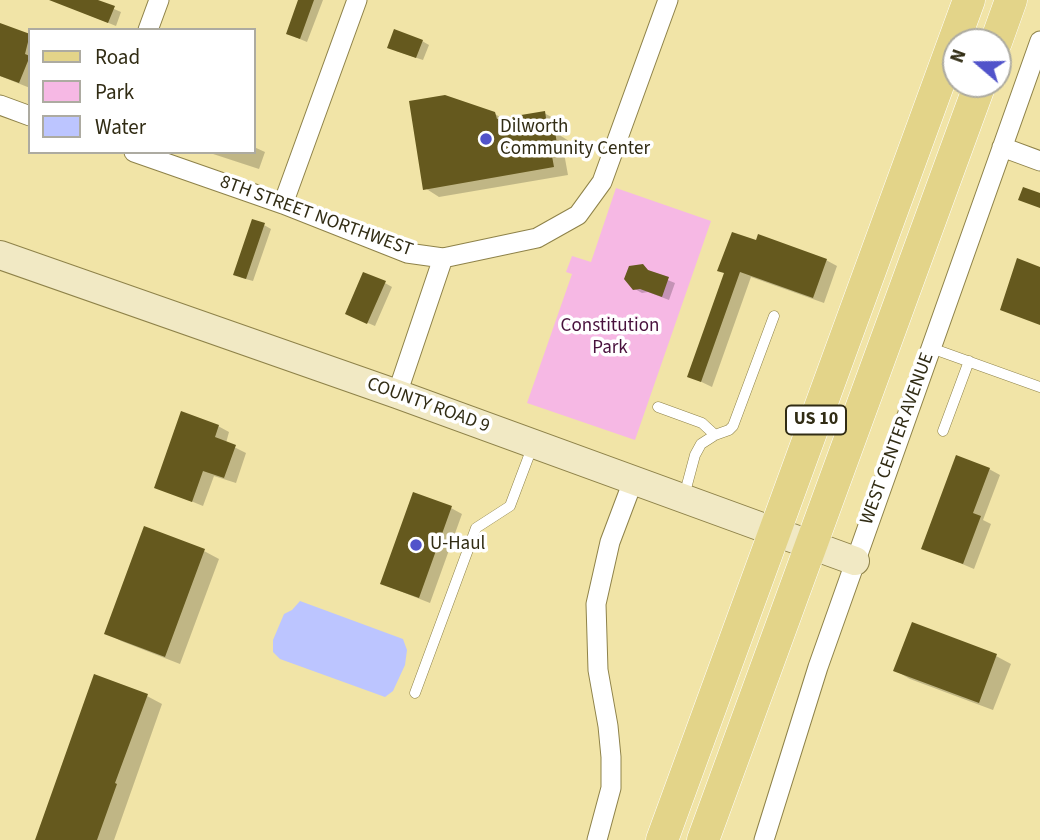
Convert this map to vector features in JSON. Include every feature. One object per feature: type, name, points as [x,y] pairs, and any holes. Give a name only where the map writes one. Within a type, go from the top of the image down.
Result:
[{"type":"main road","name":"US 10","points":[[662,840],[970,0]]},
{"type":"main road","points":[[1001,28],[1011,0]]},
{"type":"main road","name":"US 10","points":[[703,840],[975,98]]},
{"type":"street","points":[[149,28],[159,0]]},
{"type":"street","points":[[283,204],[357,0]]},
{"type":"street","name":"8TH STREET NORTHWEST","points":[[140,154],[283,204],[407,253],[443,258],[537,238],[578,215],[602,182],[668,0]]},
{"type":"street","name":"WEST CENTER AVENUE","points":[[764,840],[818,667],[1040,41]]},
{"type":"street","points":[[0,105],[28,115]]},
{"type":"street","points":[[1002,147],[1040,161]]},
{"type":"street","name":"COUNTY ROAD 9","points":[[0,255],[397,394],[855,561]]},
{"type":"street","points":[[397,394],[443,258]]},
{"type":"street","points":[[597,840],[611,789],[611,757],[598,670],[596,604],[610,541],[633,481]]},
{"type":"lane","points":[[682,499],[701,444],[733,426],[774,316]]},
{"type":"lane","points":[[931,348],[1040,387]]},
{"type":"lane","points":[[943,431],[969,361]]},
{"type":"lane","points":[[657,407],[702,423],[715,435]]},
{"type":"lane","points":[[415,693],[476,528],[510,506],[533,444]]},
{"type":"green space","name":"Constitution Park","points":[[616,188],[711,221],[635,440],[527,403],[572,274],[566,272],[572,256],[591,262]]},
{"type":"water","points":[[300,601],[403,639],[407,650],[405,665],[393,691],[385,697],[280,659],[273,652],[273,640],[284,614]]},
{"type":"building","points":[[49,0],[98,0],[115,6],[108,23]]},
{"type":"building","points":[[298,0],[314,0],[300,39],[286,34]]},
{"type":"building","points":[[0,23],[28,33],[25,54],[28,55],[28,61],[19,83],[0,76]]},
{"type":"building","points":[[394,29],[423,40],[416,58],[387,48]]},
{"type":"building","name":"Dilworth Community Center","points":[[445,95],[495,112],[497,119],[545,111],[548,132],[555,131],[557,144],[550,145],[554,167],[423,190],[409,101]]},
{"type":"building","points":[[1023,187],[1040,193],[1040,208],[1018,200]]},
{"type":"building","points":[[252,219],[265,223],[246,279],[233,275]]},
{"type":"building","points":[[732,232],[756,240],[758,234],[827,259],[813,298],[740,272],[701,382],[687,377],[724,273],[717,271]]},
{"type":"building","points":[[1017,258],[1040,267],[1040,325],[1000,310]]},
{"type":"building","points":[[643,264],[648,270],[669,277],[662,297],[640,289],[633,290],[624,279],[629,266]]},
{"type":"building","points":[[363,272],[386,281],[367,324],[345,314]]},
{"type":"building","points":[[181,411],[219,425],[215,437],[236,445],[224,478],[203,471],[192,502],[154,488]]},
{"type":"building","points":[[956,455],[990,468],[973,513],[981,516],[963,564],[921,549]]},
{"type":"building","name":"U-Haul","points":[[413,492],[452,506],[419,598],[380,584]]},
{"type":"building","points":[[144,526],[205,549],[165,657],[104,634]]},
{"type":"building","points":[[912,622],[997,654],[979,703],[893,671]]},
{"type":"building","points":[[94,674],[148,694],[115,783],[117,784],[97,840],[35,840]]},
{"type":"place","name":"Dilworth Community Center","points":[[486,139]]},
{"type":"place","name":"U-Haul","points":[[416,545]]}]
